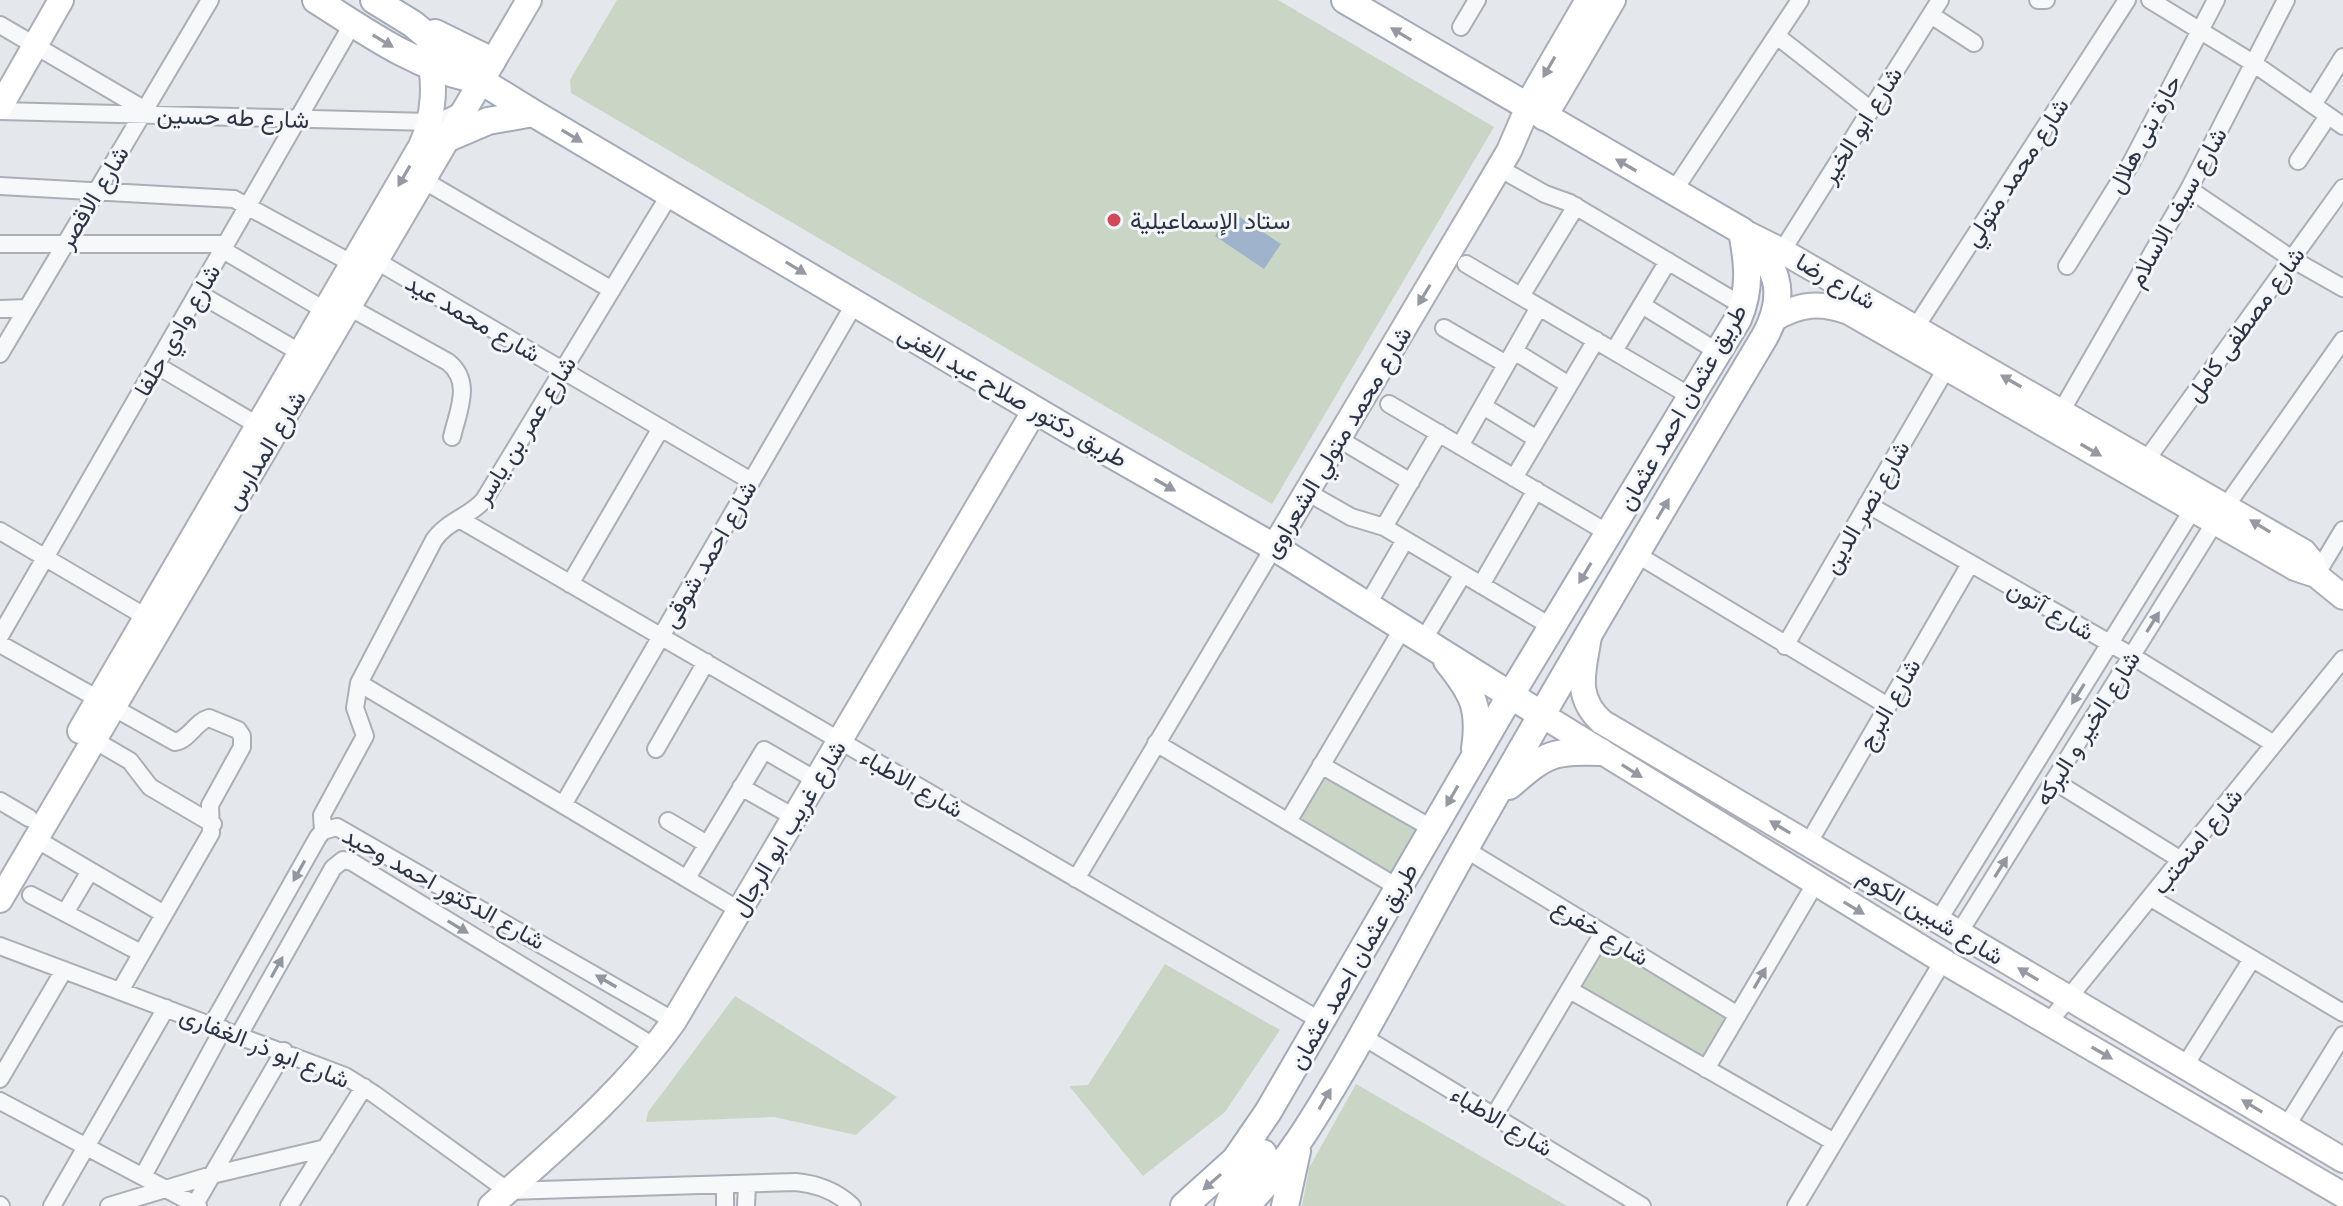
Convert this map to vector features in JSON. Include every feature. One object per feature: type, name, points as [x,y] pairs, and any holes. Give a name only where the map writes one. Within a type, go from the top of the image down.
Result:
[{"type":"main road","name":"طريق دكتور صلاح عبد الغنى","points":[[316,0],[432,67],[487,71]]},
{"type":"main road","name":"طريق دكتور صلاح عبد الغنى","points":[[374,0],[487,71],[533,113],[1035,410],[1274,547],[1473,670],[1516,687]]},
{"type":"main road","name":"شارع رضا","points":[[1345,0],[1742,231]]},
{"type":"main road","points":[[438,131],[533,113]]},
{"type":"main road","name":"طريق عثمان احمد عثمان","points":[[1184,1206],[1235,1160],[1280,1092],[1516,687],[1718,352],[1745,300],[1749,273],[1742,231]]},
{"type":"main road","name":"طريق عثمان احمد عثمان","points":[[1245,1206],[1266,1186],[1299,1145],[1776,308],[1776,279],[1769,262],[1742,231]]},
{"type":"main road","points":[[1745,300],[1763,290],[1776,308]]},
{"type":"main road","points":[[1421,637],[1470,691],[1478,725],[1474,758]]},
{"type":"main road","points":[[1516,687],[1563,678]]},
{"type":"main road","points":[[1516,687],[1542,715]]},
{"type":"main road","points":[[1494,798],[1535,762],[1548,755],[1563,751],[1601,752]]},
{"type":"main road","points":[[1366,945],[1386,952],[1402,967]]},
{"type":"main road","points":[[1228,1206],[1234,1190],[1270,1139],[1280,1092]]},
{"type":"main road","points":[[1285,1206],[1299,1145]]},
{"type":"street","points":[[0,109],[61,0]]},
{"type":"street","name":"شارع الاقصر","points":[[0,354],[210,0]]},
{"type":"street","name":"شارع المدارس","points":[[0,900],[32,828],[338,309],[421,146],[464,109],[529,0]]},
{"type":"street","points":[[1461,27],[1477,0]]},
{"type":"street","name":"شارع محمد متولي الشعراوى","points":[[1535,113],[1588,0]]},
{"type":"street","name":"شارع محمد متولي الشعراوى","points":[[1076,879],[1514,142],[1613,0]]},
{"type":"street","points":[[1673,192],[1800,0]]},
{"type":"street","points":[[2038,0],[2046,0]]},
{"type":"street","name":"شارع محمد متولي","points":[[1911,336],[2127,0]]},
{"type":"street","points":[[2150,0],[2253,63],[2343,126]]},
{"type":"street","name":"حارة بنى هلال","points":[[2067,266],[2126,171],[2216,0]]},
{"type":"street","name":"شارع سيف الاسلام","points":[[2062,410],[2189,189],[2286,0]]},
{"type":"street","points":[[1935,7],[1974,43]]},
{"type":"street","name":"شارع ابو الخير","points":[[1782,251],[1935,7]]},
{"type":"street","name":"شارع وادي حلفا","points":[[0,636],[353,23]]},
{"type":"street","name":"شارع المدارس","points":[[364,259],[423,180],[438,131],[432,67],[425,43],[413,24]]},
{"type":"street","points":[[0,25],[143,112]]},
{"type":"street","points":[[1777,36],[1871,110]]},
{"type":"street","points":[[2313,105],[2343,57]]},
{"type":"street","name":"شارع طه حسين","points":[[0,109],[298,119],[438,131]]},
{"type":"street","points":[[2298,161],[2328,116]]},
{"type":"street","points":[[1499,168],[1545,194],[1576,206],[1668,261],[1745,300]]},
{"type":"street","points":[[423,180],[612,290]]},
{"type":"street","name":"شارع محمد عيد","points":[[0,186],[229,198],[248,205],[364,259],[563,370],[751,481]]},
{"type":"street","name":"شارع مصطفى كامل","points":[[2147,459],[2343,188]]},
{"type":"street","points":[[2189,189],[2292,259],[2343,288]]},
{"type":"street","name":"شارع عمر بن ياسر","points":[[323,831],[322,815],[365,736],[355,708],[359,683],[434,540],[445,527],[461,520],[484,500],[670,194]]},
{"type":"street","points":[[1521,296],[1576,206]]},
{"type":"street","name":"شارع رضا","points":[[1742,231],[1782,251],[1911,336],[1947,367],[2193,509],[2220,514]]},
{"type":"street","points":[[0,244],[224,247],[338,309],[448,362],[458,372],[463,392],[452,437]]},
{"type":"street","points":[[1614,351],[1668,261]]},
{"type":"street","points":[[1466,264],[1690,396]]},
{"type":"street","points":[[198,293],[301,353]]},
{"type":"street","name":"شارع احمد شوقى","points":[[563,805],[855,303]]},
{"type":"street","name":"شارع رضا","points":[[1776,308],[1789,310],[1809,304],[1830,305],[1911,336],[2062,410],[2147,459],[2220,514],[2304,552],[2313,563],[2316,575],[2343,597]]},
{"type":"street","points":[[1642,305],[1718,352]]},
{"type":"street","points":[[1460,446],[1539,307]]},
{"type":"street","points":[[0,309],[27,308]]},
{"type":"street","name":"شارع المدارس","points":[[0,867],[32,828],[94,740],[105,704],[146,617],[301,353],[338,309]]},
{"type":"street","points":[[1444,328],[1569,385]]},
{"type":"street","points":[[1514,478],[1596,340]]},
{"type":"street","name":"شارع الخير و البركه","points":[[1959,933],[2220,514],[2343,340]]},
{"type":"street","points":[[156,365],[259,426]]},
{"type":"street","name":"شارع نصر الدين","points":[[1785,646],[1947,367]]},
{"type":"street","points":[[1389,404],[1608,533]]},
{"type":"street","points":[[1483,406],[1537,439]]},
{"type":"street","name":"شارع غريب ابو الرجال","points":[[499,1198],[609,1099],[674,1021],[1035,410]]},
{"type":"street","points":[[570,584],[661,428]]},
{"type":"street","points":[[1384,527],[1439,433]]},
{"type":"street","points":[[1339,439],[1411,482]]},
{"type":"street","points":[[1481,585],[1536,490]]},
{"type":"street","points":[[1307,492],[1351,517],[1384,527],[1552,627]]},
{"type":"street","name":"شارع آتون","points":[[1867,504],[2132,656],[2274,744]]},
{"type":"street","name":"شارع الخير و البركه","points":[[1938,921],[2193,509]]},
{"type":"street","name":"شارع الاطباء","points":[[461,520],[1321,1021]]},
{"type":"street","points":[[2316,575],[2343,530]]},
{"type":"street","points":[[0,531],[146,617]]},
{"type":"street","points":[[1368,604],[1405,540]]},
{"type":"street","points":[[1636,554],[1888,706]]},
{"type":"street","name":"شارع البرج","points":[[1808,844],[1970,564]]},
{"type":"street","points":[[1289,820],[1321,765],[1421,637],[1463,574]]},
{"type":"street","name":"شارع شبين الكوم","points":[[1590,632],[1582,688],[1592,713],[1602,722],[2343,1160]]},
{"type":"street","points":[[0,644],[175,742],[182,740],[201,721],[209,718],[241,732],[244,739],[210,805],[211,833],[120,991]]},
{"type":"street","name":"شارع امنحتب","points":[[2049,1022],[2343,659]]},
{"type":"street","points":[[656,749],[706,662]]},
{"type":"street","points":[[359,683],[739,910]]},
{"type":"street","name":"شارع شبين الكوم","points":[[1542,715],[1815,884],[2049,1022],[2333,1196]]},
{"type":"street","points":[[94,740],[134,764],[142,781],[150,787],[213,824]]},
{"type":"street","points":[[1156,743],[1399,888]]},
{"type":"street","points":[[687,878],[764,750],[816,780]]},
{"type":"street","points":[[1321,765],[1433,829]]},
{"type":"street","points":[[2054,781],[2181,860]]},
{"type":"street","points":[[741,787],[794,817]]},
{"type":"street","points":[[0,801],[90,871],[164,914]]},
{"type":"street","points":[[668,821],[707,844]]},
{"type":"street","name":"شارع الدكتور احمد وحيد","points":[[225,1030],[323,831],[337,827],[344,828],[674,1021]]},
{"type":"street","name":"شارع خفرع","points":[[1465,849],[1738,1015]]},
{"type":"street","name":"شارع الدكتور احمد وحيد","points":[[225,1030],[333,868],[343,860],[352,862],[655,1047]]},
{"type":"street","points":[[65,913],[90,871]]},
{"type":"street","points":[[1706,1069],[1815,884]]},
{"type":"street","points":[[31,895],[141,953]]},
{"type":"street","points":[[2151,898],[2343,1013]]},
{"type":"street","points":[[1494,1116],[1603,933]]},
{"type":"street","name":"شارع ابو ذر الغفارى","points":[[0,946],[335,1071],[364,1087],[499,1198]]},
{"type":"street","points":[[2184,1067],[2252,959]]},
{"type":"street","points":[[1796,1206],[1943,961]]},
{"type":"street","points":[[0,1079],[64,970]]},
{"type":"street","points":[[1570,990],[1834,1142]]},
{"type":"street","points":[[52,1206],[166,1008]]},
{"type":"street","points":[[143,1176],[225,1030]]},
{"type":"street","points":[[2286,1127],[2343,1035]]},
{"type":"street","name":"شارع الاطباء","points":[[1362,1036],[1642,1206]]},
{"type":"street","points":[[0,1101],[196,1205],[284,1051]]},
{"type":"street","points":[[289,1206],[364,1087]]},
{"type":"street","points":[[109,1206],[212,1175],[326,1148]]},
{"type":"street","points":[[499,1198],[747,1184],[810,1184],[836,1193],[852,1206]]},
{"type":"street","points":[[746,1206],[747,1184]]},
{"type":"street","points":[[725,1185],[725,1206]]},
{"type":"green space","name":"ستاد الإسماعيلية","points":[[617,0],[1278,0],[1494,127],[1272,504],[571,93],[570,80]]},
{"type":"green space","points":[[1321,768],[1424,826],[1393,881],[1291,820]]},
{"type":"green space","points":[[1603,937],[1735,1015],[1705,1066],[1573,990]]},
{"type":"green space","points":[[1165,964],[1280,1030],[1225,1112],[1143,1176],[1069,1086],[1088,1085]]},
{"type":"green space","points":[[735,996],[897,1097],[856,1135],[774,1117],[646,1122],[648,1112]]},
{"type":"green space","points":[[1356,1084],[1567,1206],[1302,1206],[1309,1168]]},
{"type":"water","points":[[1232,212],[1281,244],[1264,269],[1215,236]]},
{"type":"place","name":"ستاد الإسماعيلية","points":[[1114,220]]}]
